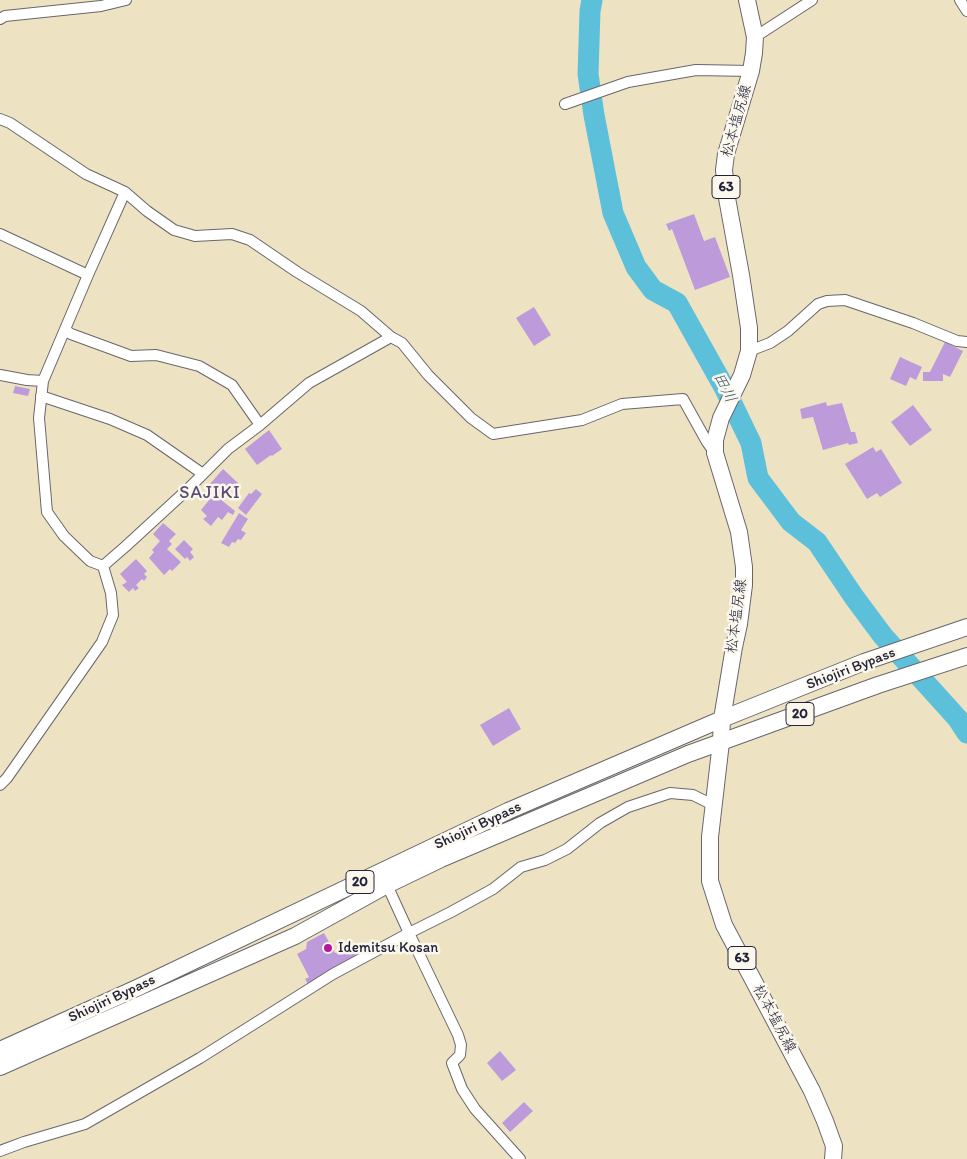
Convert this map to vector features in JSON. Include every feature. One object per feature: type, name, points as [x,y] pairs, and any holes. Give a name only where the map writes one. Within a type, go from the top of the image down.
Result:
[{"type":"main road","name":"松本塩尻線","points":[[747,0],[755,36],[751,71],[726,154],[724,170],[749,328],[749,350],[742,375],[721,418],[715,440],[716,453],[739,532],[744,568],[744,585],[722,719],[715,806],[710,837],[710,881],[724,925],[812,1090],[837,1155]]},
{"type":"main road","name":"Shiojiri Bypass","points":[[0,1050],[137,988],[508,810],[722,719],[864,662],[967,627]]},
{"type":"main road","name":"Shiojiri Bypass","points":[[0,1067],[295,936],[387,885],[441,859],[688,754],[878,685],[965,657]]},
{"type":"street","points":[[0,19],[6,16],[101,6],[126,0]]},
{"type":"street","points":[[755,36],[812,0]]},
{"type":"street","points":[[960,0],[967,11]]},
{"type":"street","points":[[569,102],[623,84],[696,70],[751,71]]},
{"type":"street","points":[[0,119],[10,123],[86,174],[125,192],[147,211],[174,230],[195,236],[232,234],[250,240],[297,272],[361,311],[402,344],[428,375],[471,418],[493,434],[582,420],[622,404],[683,399],[707,442],[716,453]]},
{"type":"street","points":[[103,566],[90,561],[64,536],[47,512],[39,418],[43,380],[125,192]]},
{"type":"street","points":[[0,234],[88,275]]},
{"type":"street","points":[[749,350],[770,343],[818,304],[827,301],[845,300],[913,323],[957,341],[967,342]]},
{"type":"street","points":[[65,330],[71,334],[131,356],[156,355],[199,366],[232,385],[260,425]]},
{"type":"street","points":[[103,566],[228,449],[260,425],[309,383],[391,337]]},
{"type":"street","points":[[0,375],[28,380],[43,380]]},
{"type":"street","points":[[41,396],[110,419],[147,435],[203,474]]},
{"type":"street","points":[[0,785],[13,770],[102,642],[114,615],[111,593],[103,566]]},
{"type":"street","points":[[0,1151],[85,1124],[200,1058],[333,974],[493,889],[521,867],[545,860],[567,849],[600,823],[628,807],[670,793],[693,795],[715,806]]},
{"type":"street","points":[[387,885],[458,1035],[461,1044],[460,1055],[452,1063],[462,1089],[474,1109],[520,1159]]},
{"type":"street","points":[[0,1074],[77,1033]]},
{"type":"building","points":[[694,214],[704,241],[715,237],[730,277],[695,290],[672,229],[669,231],[666,224]]},
{"type":"building","points":[[534,307],[551,335],[534,346],[516,318]]},
{"type":"building","points":[[945,342],[963,351],[950,377],[943,374],[943,381],[923,381],[923,372],[930,372]]},
{"type":"building","points":[[900,357],[922,367],[916,380],[910,377],[906,386],[890,379]]},
{"type":"building","points":[[15,386],[30,389],[28,396],[13,393]]},
{"type":"building","points":[[826,402],[827,406],[842,403],[851,432],[855,432],[858,443],[849,445],[848,443],[823,450],[813,417],[802,419],[800,409]]},
{"type":"building","points":[[913,405],[932,430],[910,446],[891,422]]},
{"type":"building","points":[[269,430],[282,449],[257,465],[245,449]]},
{"type":"building","points":[[873,447],[876,452],[881,449],[902,483],[880,497],[877,493],[867,499],[845,464]]},
{"type":"building","points":[[223,469],[238,483],[224,499],[209,485]]},
{"type":"building","points":[[256,489],[262,494],[246,515],[238,508],[249,493],[251,494]]},
{"type":"building","points":[[214,494],[235,511],[233,515],[228,512],[222,520],[218,517],[211,526],[203,519],[207,516],[201,510]]},
{"type":"building","points":[[239,513],[248,519],[241,530],[246,533],[241,540],[238,539],[235,543],[232,542],[229,547],[221,543]]},
{"type":"building","points":[[163,523],[176,534],[169,541],[172,544],[167,549],[181,562],[172,571],[170,569],[164,575],[149,558],[154,552],[152,550],[160,541],[153,534]]},
{"type":"building","points":[[184,540],[193,549],[190,552],[194,557],[190,561],[187,557],[185,559],[175,549]]},
{"type":"building","points":[[136,559],[147,571],[144,574],[147,577],[136,585],[139,588],[135,591],[133,588],[129,592],[122,585],[127,582],[120,574]]},
{"type":"building","points":[[509,708],[521,729],[493,746],[480,725]]},
{"type":"building","points":[[324,933],[335,953],[357,942],[364,956],[308,984],[305,979],[309,977],[297,954],[306,949],[307,942]]},
{"type":"building","points":[[500,1051],[516,1070],[502,1081],[487,1063]]},
{"type":"building","points":[[524,1102],[533,1111],[510,1132],[502,1123]]},
{"type":"waterway","name":"田川","points":[[592,0],[588,74],[594,115],[613,213],[636,267],[653,290],[677,303],[724,387],[751,443],[758,478],[791,522],[817,542],[883,636],[958,719],[967,733]]},
{"type":"place","name":"Idemitsu Kosan","points":[[328,948]]},
{"type":"district","name":"SAJIKI","points":[[210,493]]}]
